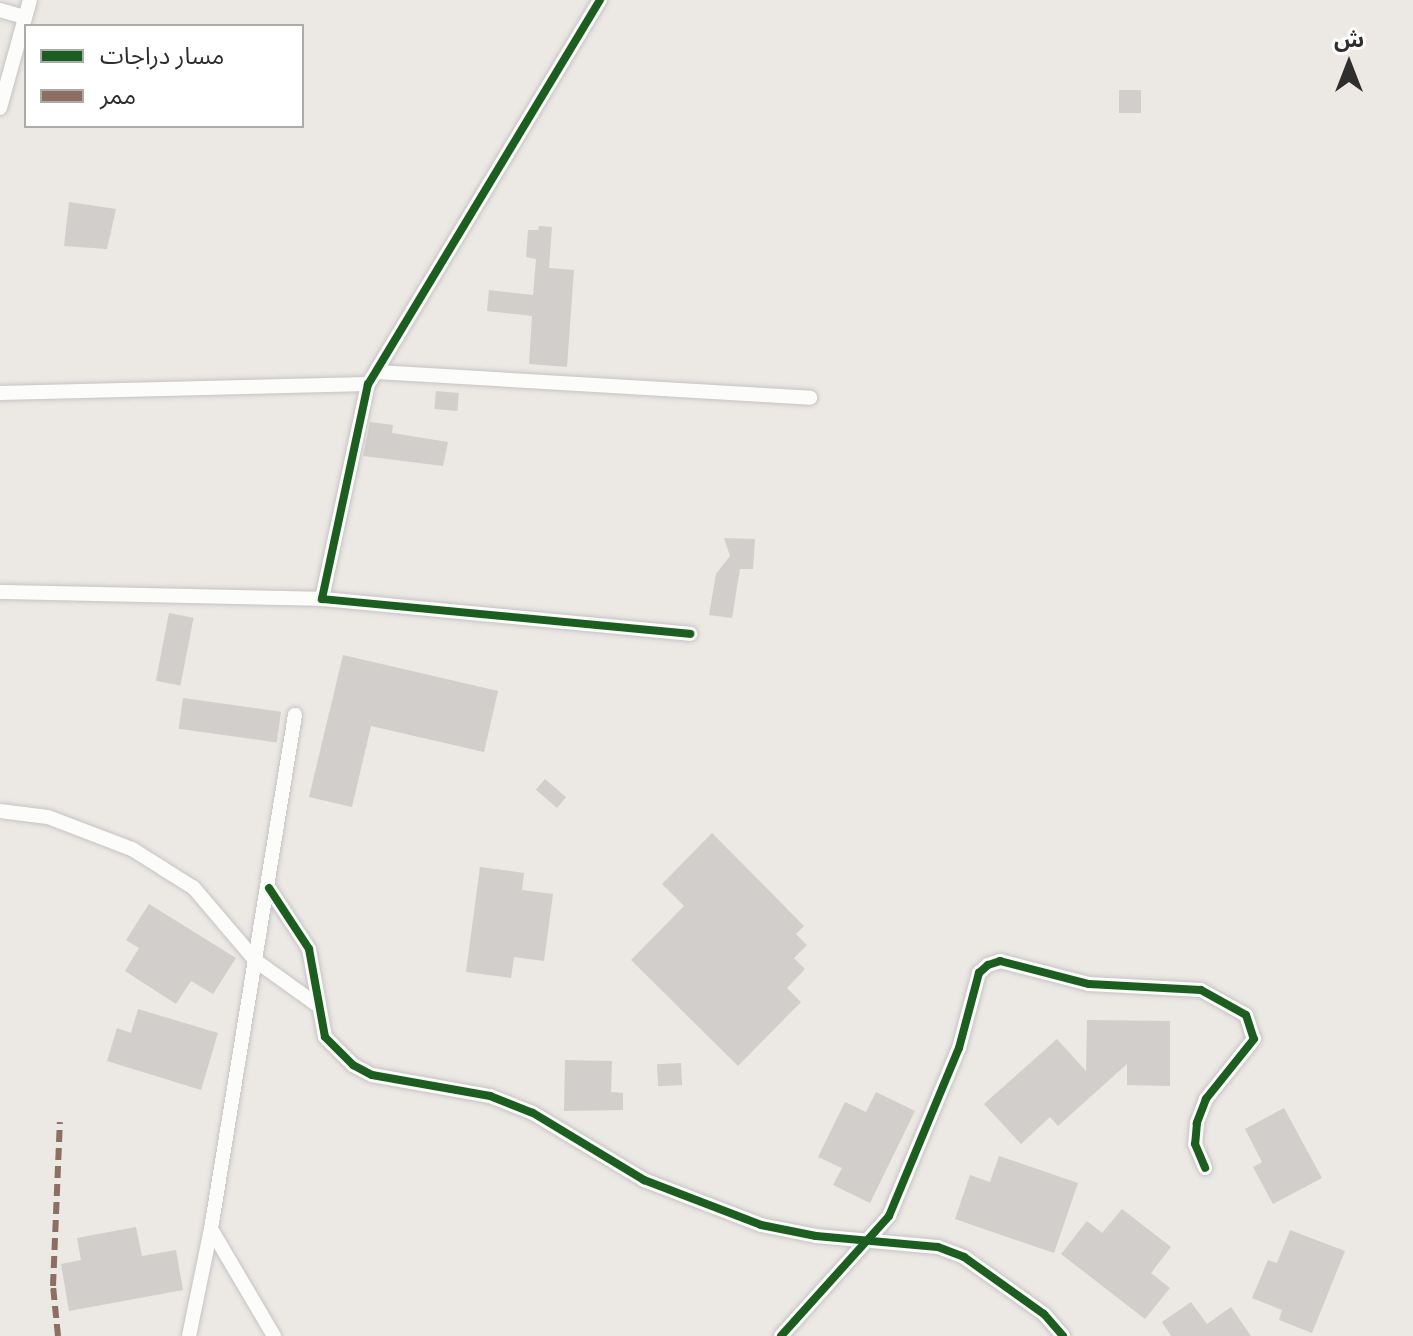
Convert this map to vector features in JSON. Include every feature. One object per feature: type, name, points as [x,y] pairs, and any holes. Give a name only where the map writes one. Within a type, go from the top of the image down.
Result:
[{"type":"street","points":[[0,108],[30,0]]},
{"type":"street","points":[[322,599],[372,378],[600,0]]},
{"type":"street","points":[[0,10],[25,17]]},
{"type":"street","points":[[0,393],[372,378],[810,398]]},
{"type":"street","points":[[0,592],[322,599],[690,634]]},
{"type":"street","points":[[189,1336],[211,1229],[295,715]]},
{"type":"street","points":[[0,811],[48,817],[132,849],[193,887],[256,961],[316,1004]]},
{"type":"street","points":[[269,888],[309,949],[316,1004],[333,1050],[372,1075],[490,1096],[533,1113],[644,1180],[761,1225],[868,1242],[938,1247],[964,1257],[1044,1314],[1063,1336]]},
{"type":"street","points":[[781,1336],[889,1216],[959,1048],[979,973],[1000,961],[1089,984],[1201,990],[1246,1015],[1254,1039],[1206,1099],[1197,1123],[1195,1144],[1205,1168]]},
{"type":"street","points":[[211,1229],[274,1336]]},
{"type":"building","points":[[1119,90],[1141,90],[1141,113],[1119,113]]},
{"type":"building","points":[[69,202],[116,209],[107,249],[64,246]]},
{"type":"building","points":[[539,226],[552,227],[549,268],[574,270],[567,367],[529,364],[532,316],[487,311],[489,290],[533,295],[536,259],[526,257],[528,230],[538,230]]},
{"type":"building","points":[[436,391],[459,393],[457,411],[434,409]]},
{"type":"building","points":[[370,422],[393,425],[392,433],[448,442],[443,466],[363,456]]},
{"type":"building","points":[[724,538],[755,539],[753,569],[740,569],[732,618],[709,615],[716,574],[730,556]]},
{"type":"building","points":[[169,613],[194,618],[180,686],[156,681]]},
{"type":"building","points":[[343,655],[498,691],[484,752],[371,726],[352,807],[309,797]]},
{"type":"building","points":[[183,698],[281,712],[277,742],[179,729]]},
{"type":"building","points":[[545,779],[566,797],[557,808],[536,790]]},
{"type":"building","points":[[712,833],[804,926],[796,934],[807,945],[794,958],[805,969],[787,988],[801,1002],[738,1066],[631,960],[684,906],[662,884]]},
{"type":"building","points":[[480,867],[524,873],[522,890],[553,894],[544,961],[514,957],[511,978],[466,972]]},
{"type":"building","points":[[149,904],[236,958],[213,994],[191,981],[176,1004],[125,971],[139,948],[126,940]]},
{"type":"building","points":[[138,1009],[218,1033],[201,1090],[107,1061],[117,1028],[131,1033]]},
{"type":"building","points":[[1087,1020],[1170,1021],[1170,1086],[1127,1085],[1127,1064],[1058,1126],[1050,1117],[1021,1144],[984,1104],[1057,1039],[1086,1071]]},
{"type":"building","points":[[565,1060],[612,1061],[611,1092],[623,1093],[623,1110],[564,1111]]},
{"type":"building","points":[[681,1063],[682,1085],[658,1086],[657,1064]]},
{"type":"building","points":[[876,1092],[915,1111],[870,1203],[833,1185],[842,1168],[818,1157],[845,1102],[866,1112]]},
{"type":"building","points":[[1284,1108],[1322,1178],[1273,1204],[1253,1167],[1262,1162],[1245,1129]]},
{"type":"building","points":[[999,1156],[1078,1183],[1054,1253],[955,1219],[970,1175],[990,1182]]},
{"type":"building","points":[[1122,1209],[1171,1247],[1151,1273],[1170,1288],[1145,1319],[1061,1254],[1087,1221],[1102,1233]]},
{"type":"building","points":[[136,1227],[142,1256],[176,1250],[183,1290],[69,1311],[61,1264],[81,1260],[77,1238]]},
{"type":"building","points":[[1290,1230],[1345,1251],[1312,1333],[1279,1320],[1282,1310],[1252,1298],[1268,1260],[1277,1263]]},
{"type":"building","points":[[1191,1302],[1207,1324],[1231,1307],[1251,1336],[1171,1336],[1162,1322]]},
{"type":"marked path","points":[[58,1336],[53,1286],[60,1122]]},
{"type":"cycle path","points":[[600,0],[368,384],[322,599],[690,634]]},
{"type":"cycle path","points":[[269,888],[309,949],[325,1037],[353,1065],[372,1075],[490,1096],[533,1113],[644,1180],[761,1225],[816,1236],[938,1247],[964,1257],[1044,1314],[1063,1336]]},
{"type":"cycle path","points":[[781,1336],[889,1216],[959,1048],[979,973],[988,965],[1000,961],[1089,984],[1201,990],[1246,1015],[1254,1039],[1206,1099],[1197,1123],[1195,1144],[1205,1168]]}]
